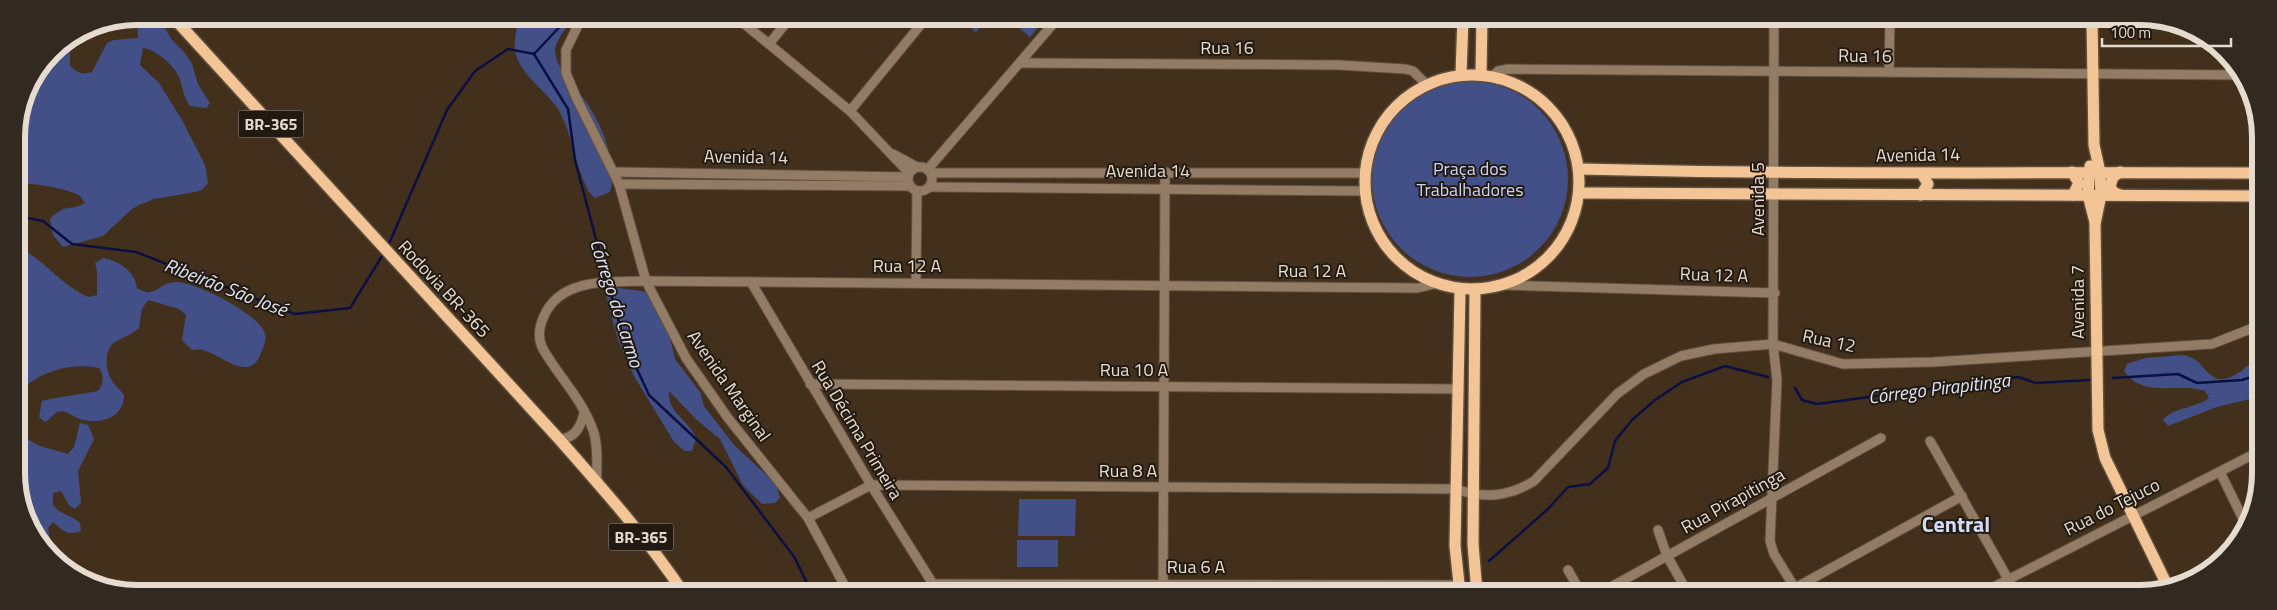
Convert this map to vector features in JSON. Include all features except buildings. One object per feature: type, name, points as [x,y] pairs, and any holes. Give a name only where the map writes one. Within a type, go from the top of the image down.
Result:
[{"type":"main road","name":"Rodovia BR-365","points":[[180,25],[404,272],[559,439],[670,572],[678,585]]},
{"type":"main road","points":[[1461,74],[1463,25]]},
{"type":"main road","points":[[1481,74],[1482,25]]},
{"type":"main road","name":"Avenida 7","points":[[2092,25],[2094,145],[2100,172],[2101,195],[2095,224],[2096,350],[2100,447],[2166,582]]},
{"type":"main road","points":[[1461,74],[1481,74],[1510,80],[1536,94],[1557,115],[1572,140],[1579,169],[1579,193],[1570,222],[1554,251],[1531,272],[1502,285],[1460,290],[1434,284],[1409,269],[1388,249],[1372,222],[1365,191],[1365,173],[1375,136],[1396,106],[1426,84],[1461,74]]},
{"type":"main road","name":"Avenida 7","points":[[2094,145],[2088,172],[2088,195],[2095,224]]},
{"type":"main road","name":"Avenida 14","points":[[1579,169],[1774,174],[2252,172]]},
{"type":"main road","points":[[2072,172],[2079,183],[2073,195]]},
{"type":"main road","points":[[2120,172],[2113,178],[2110,186],[2113,192],[2120,195]]},
{"type":"main road","points":[[1941,196],[1937,184],[1939,178],[1944,173]]},
{"type":"main road","points":[[1922,174],[1928,184],[1922,195]]},
{"type":"main road","points":[[1579,193],[2252,196]]},
{"type":"main road","points":[[1475,289],[1473,544],[1476,585]]},
{"type":"main road","points":[[1460,290],[1455,546],[1460,585]]},
{"type":"street","name":"Avenida Marginal","points":[[578,25],[566,50],[566,74],[619,184],[646,280],[686,358],[728,418],[808,518],[844,585]]},
{"type":"street","points":[[746,25],[850,111],[888,151],[911,182]]},
{"type":"street","points":[[769,44],[785,25]]},
{"type":"street","points":[[850,111],[920,25]]},
{"type":"street","points":[[930,187],[933,180],[930,171],[1052,25]]},
{"type":"street","name":"Avenida 5","points":[[1774,25],[1774,344],[1777,380],[1771,498],[1771,547],[1793,585]]},
{"type":"street","points":[[1889,72],[1890,25]]},
{"type":"street","name":"Rua 16","points":[[1021,63],[1339,66],[1405,69],[1413,71],[1426,84]]},
{"type":"street","name":"Rua 16","points":[[1493,76],[1498,72],[1508,69],[2234,76]]},
{"type":"street","name":"Avenida 14","points":[[888,151],[917,167],[930,171],[1365,173]]},
{"type":"street","points":[[916,282],[911,182],[917,167]]},
{"type":"street","name":"Avenida 14","points":[[614,172],[911,182],[926,190],[930,187],[1365,191]]},
{"type":"street","points":[[1163,585],[1165,172]]},
{"type":"street","name":"Avenida 14","points":[[619,184],[911,182]]},
{"type":"street","name":"Rua 12 A","points":[[598,484],[594,431],[578,397],[558,372],[540,340],[541,321],[546,310],[562,295],[580,285],[646,280],[1418,288],[1434,284]]},
{"type":"street","name":"Rua Décima Primeira","points":[[750,282],[871,485],[933,584]]},
{"type":"street","name":"Rua 12 A","points":[[1502,285],[1775,293]]},
{"type":"street","name":"Rua 12","points":[[1473,493],[1494,497],[1534,481],[1617,394],[1664,363],[1681,356],[1714,348],[1774,344],[1843,364],[2037,356],[2096,350],[2212,344],[2252,328]]},
{"type":"street","name":"Rua 10 A","points":[[810,384],[1458,389]]},
{"type":"street","points":[[559,439],[570,438],[578,430],[584,413]]},
{"type":"street","name":"Rua Pirapitinga","points":[[1614,585],[1881,438]]},
{"type":"street","points":[[1930,441],[2012,585]]},
{"type":"street","name":"Rua do Tejuco","points":[[1996,585],[2252,455]]},
{"type":"street","points":[[2220,472],[2243,517]]},
{"type":"street","name":"Rua 8 A","points":[[808,518],[871,485],[1456,489],[1473,493]]},
{"type":"street","points":[[1807,585],[1962,496]]},
{"type":"street","points":[[1658,530],[1667,556],[1683,585]]},
{"type":"street","points":[[1568,570],[1576,585]]},
{"type":"street","name":"Rua 6 A","points":[[933,584],[963,585]]},
{"type":"green space","points":[[137,25],[163,25],[172,40],[184,52],[192,64],[198,84],[210,103],[206,108],[190,106],[184,96],[177,72],[158,54],[143,48],[140,65],[159,83],[182,120],[205,165],[208,183],[202,190],[154,199],[139,205],[132,209],[103,236],[63,247],[53,235],[50,219],[65,209],[85,203],[75,193],[59,188],[25,184],[25,130],[34,94],[48,69],[70,47],[70,66],[80,73],[85,73],[92,72],[107,43],[114,40],[138,38]]},
{"type":"green space","points":[[525,25],[567,25],[556,46],[556,57],[566,76],[590,108],[602,131],[607,144],[612,169],[610,192],[595,198],[589,192],[558,109],[525,72],[517,58],[515,42],[517,27]]},
{"type":"green space","points":[[968,25],[982,25],[976,32]]},
{"type":"green space","points":[[1016,25],[1040,25],[1030,37]]},
{"type":"green space","name":"Praça dos Trabalhadores","points":[[1470,81],[1498,85],[1516,93],[1532,103],[1546,117],[1564,151],[1568,179],[1564,207],[1556,225],[1546,241],[1532,255],[1498,273],[1470,277],[1442,273],[1424,265],[1408,255],[1394,241],[1376,207],[1372,179],[1376,151],[1384,133],[1394,117],[1408,103],[1442,85]]},
{"type":"green space","points":[[25,250],[70,286],[89,297],[97,295],[95,263],[103,258],[120,264],[130,272],[137,288],[143,291],[153,291],[176,282],[185,283],[212,293],[252,317],[261,326],[265,334],[264,344],[256,362],[250,366],[243,367],[235,365],[203,350],[192,350],[182,340],[186,315],[179,309],[148,300],[142,309],[139,328],[111,345],[107,354],[109,375],[124,395],[120,409],[110,418],[88,421],[60,411],[45,422],[39,417],[42,401],[98,391],[102,382],[102,374],[99,368],[77,366],[55,370],[35,379],[26,386]]},
{"type":"green space","points":[[611,287],[648,292],[666,321],[675,359],[700,392],[704,406],[734,445],[776,484],[780,498],[775,503],[762,504],[743,485],[720,439],[697,420],[669,391],[671,405],[689,426],[696,438],[692,451],[685,451],[674,442],[634,376],[618,340],[605,291]]},
{"type":"green space","points":[[2183,355],[2194,359],[2209,374],[2220,379],[2232,377],[2252,361],[2252,398],[2217,407],[2168,426],[2163,420],[2168,415],[2209,398],[2205,391],[2151,387],[2141,385],[2132,380],[2124,371],[2127,364],[2145,358]]},
{"type":"green space","points":[[80,423],[88,425],[94,439],[78,471],[81,503],[75,509],[69,505],[61,491],[53,493],[53,505],[59,511],[80,523],[81,531],[69,533],[53,522],[48,528],[51,544],[37,523],[27,495],[25,437],[37,445],[68,454],[74,447]]},
{"type":"green space","points":[[1019,499],[1076,499],[1075,536],[1018,536]]},
{"type":"green space","points":[[1017,540],[1058,540],[1058,567],[1017,567]]},
{"type":"waterway","points":[[534,54],[561,25]]},
{"type":"waterway","name":"Ribeirão São José","points":[[388,246],[447,110],[475,71],[508,49],[534,54]]},
{"type":"waterway","name":"Córrego do Carmo","points":[[534,54],[568,109],[575,160],[606,277],[625,343],[649,395],[726,467],[795,558],[808,585]]},
{"type":"waterway","name":"Ribeirão São José","points":[[25,218],[43,221],[72,244],[136,252],[295,314],[350,308],[384,253]]},
{"type":"waterway","name":"Córrego Pirapitinga","points":[[1489,561],[1548,509],[1568,487],[1590,484],[1608,468],[1615,441],[1632,420],[1655,400],[1682,382],[1725,366],[1768,377]]},
{"type":"waterway","name":"Córrego Pirapitinga","points":[[2113,378],[2178,374],[2197,383],[2242,380],[2252,377]]},
{"type":"waterway","name":"Córrego Pirapitinga","points":[[1795,388],[1802,400],[1817,404],[2018,377],[2036,383],[2090,380]]},
{"type":"district","name":"Central","points":[[1956,524]]}]
